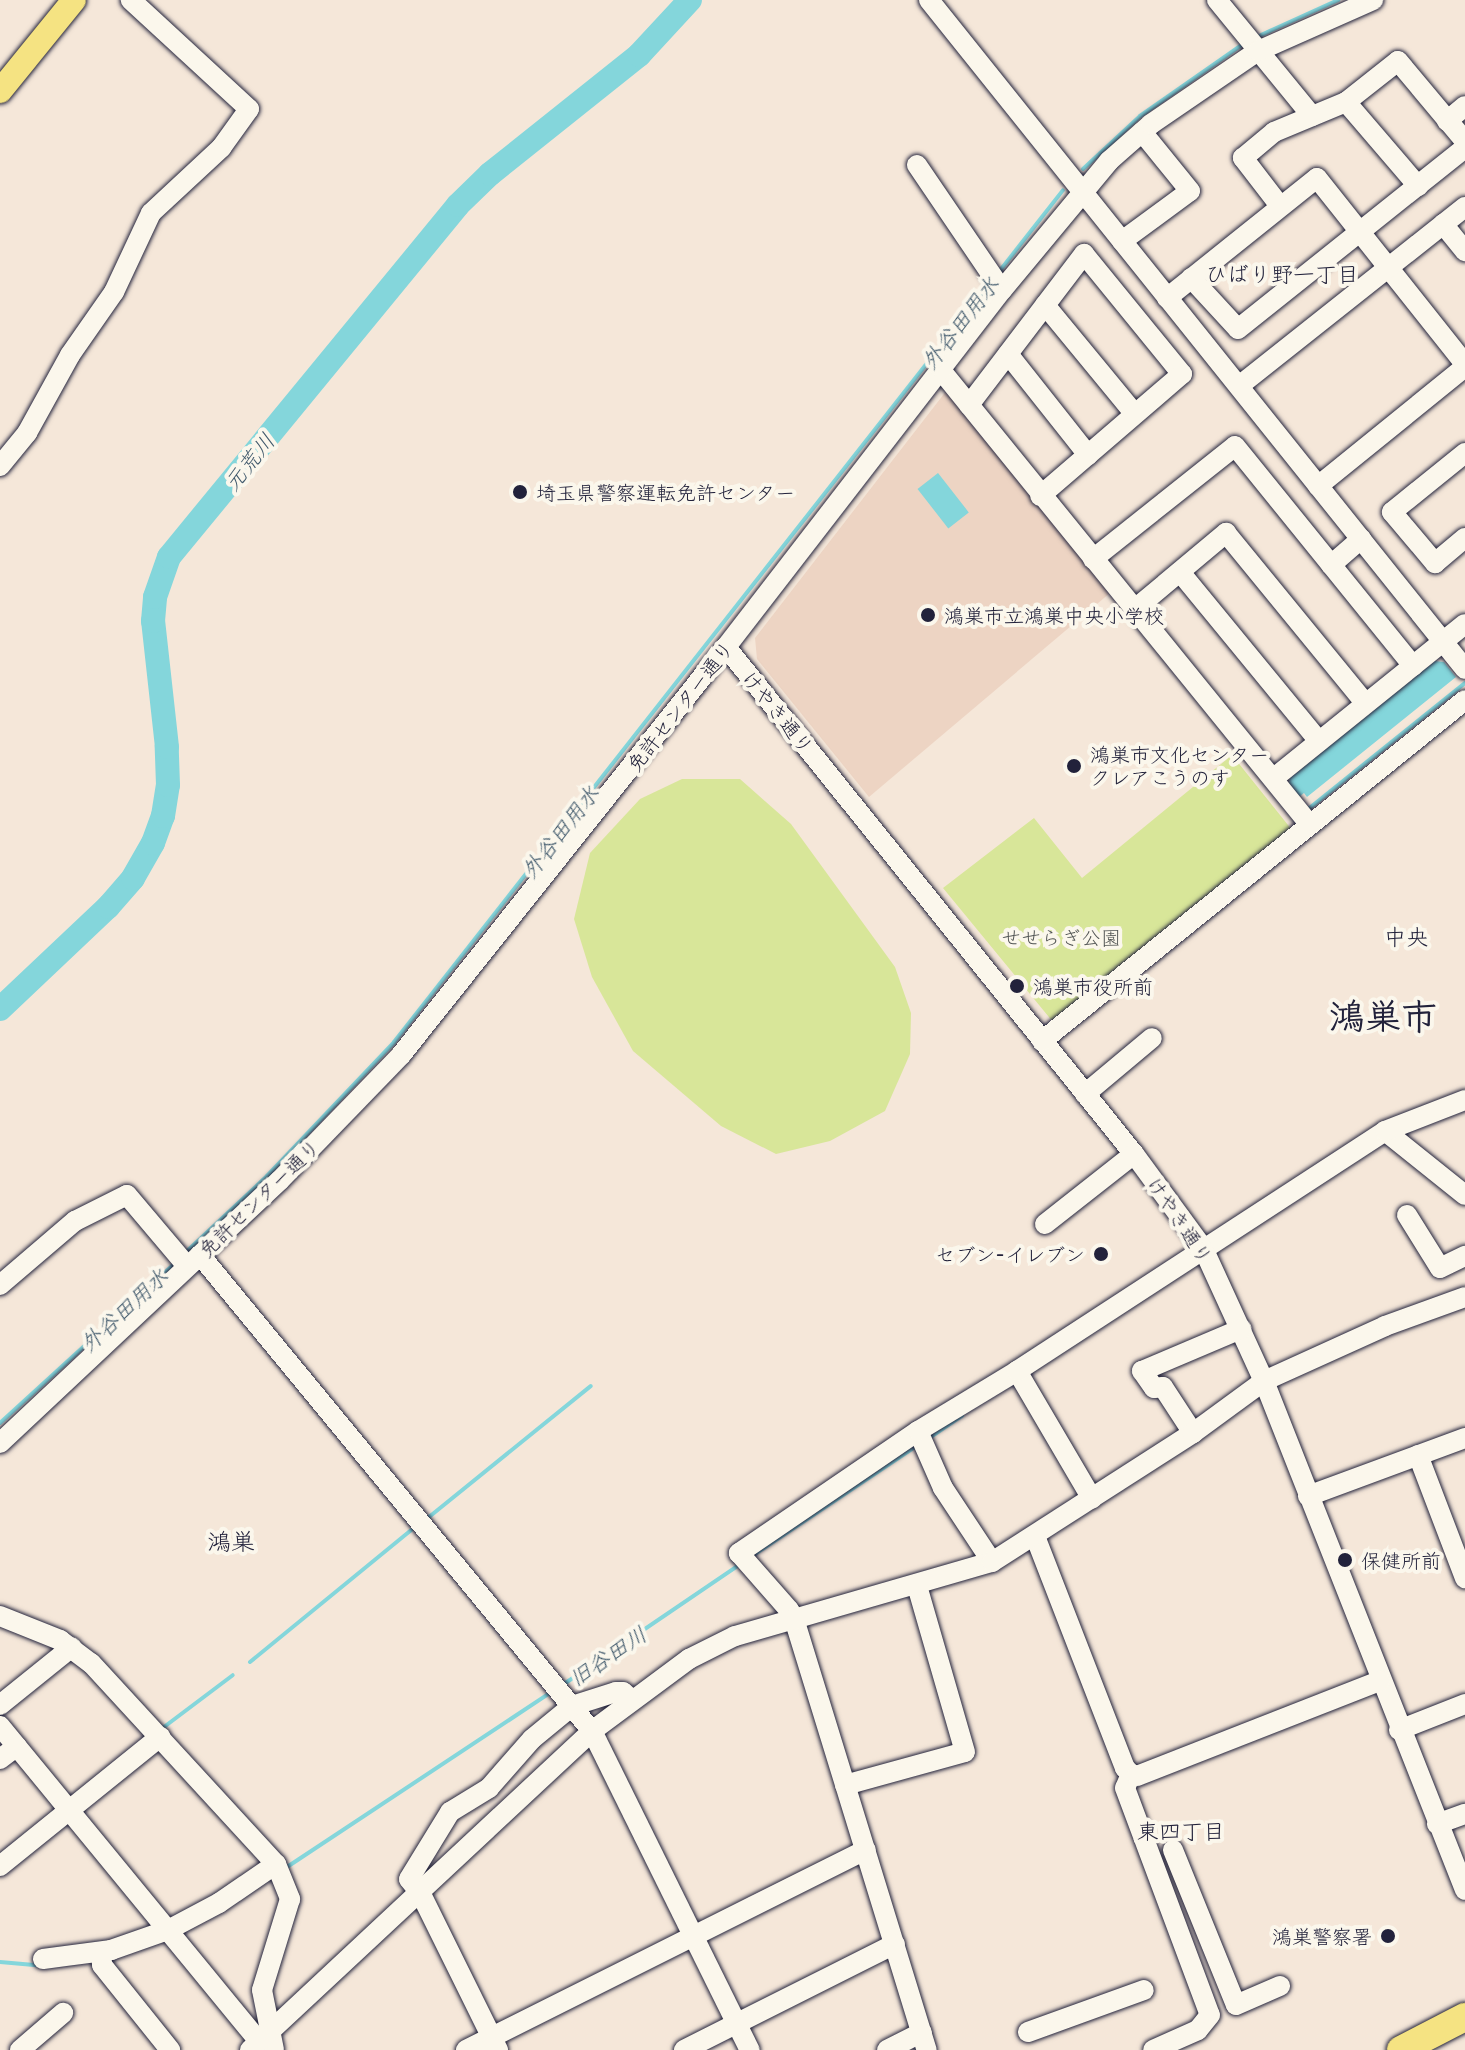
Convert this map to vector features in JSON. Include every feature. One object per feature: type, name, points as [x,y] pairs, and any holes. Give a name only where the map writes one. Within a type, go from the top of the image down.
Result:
[{"type":"highway","points":[[1401,2050],[1465,2017]]},
{"type":"highway","points":[[1433,2050],[1465,2034]]},
{"type":"main road","points":[[0,91],[74,0]]},
{"type":"street","points":[[0,466],[27,433],[70,355],[114,292],[151,213],[221,148],[249,109],[131,0]]},
{"type":"street","points":[[929,0],[1465,669]]},
{"type":"street","points":[[1217,0],[1312,116]]},
{"type":"street","name":"免許センター通り","points":[[0,1443],[345,1115],[401,1055],[726,647],[1082,191],[1142,132],[1195,92],[1258,51],[1373,0]]},
{"type":"street","points":[[1280,206],[1243,158],[1274,132],[1346,102],[1398,61],[1465,141]]},
{"type":"street","points":[[1346,102],[1418,186]]},
{"type":"street","points":[[1447,121],[1465,106]]},
{"type":"street","points":[[1122,241],[1190,191],[1142,132]]},
{"type":"street","points":[[1191,278],[1238,329],[1465,148]]},
{"type":"street","points":[[917,165],[1002,290]]},
{"type":"street","points":[[1167,298],[1317,178],[1465,366],[1318,486]]},
{"type":"street","points":[[1239,386],[1465,207]]},
{"type":"street","points":[[1443,224],[1465,251]]},
{"type":"street","points":[[969,405],[1084,254],[1182,374],[1040,496]]},
{"type":"street","points":[[1115,292],[1143,268]]},
{"type":"street","points":[[1045,305],[1135,414]]},
{"type":"street","points":[[1008,354],[1088,455]]},
{"type":"street","points":[[940,369],[1310,825]]},
{"type":"street","points":[[1093,559],[1235,446],[1413,666]]},
{"type":"street","points":[[1465,453],[1392,512],[1435,563],[1465,538]]},
{"type":"street","points":[[1135,609],[1226,533],[1365,703]]},
{"type":"street","points":[[1331,565],[1361,539]]},
{"type":"street","points":[[1180,572],[1319,741]]},
{"type":"street","points":[[1274,778],[1465,624]]},
{"type":"street","name":"けやき通り","points":[[726,647],[1134,1154],[1203,1248],[1264,1381],[1399,1730],[1465,1890]]},
{"type":"street","points":[[1042,1041],[1465,700]]},
{"type":"street","points":[[1085,1094],[1152,1038]]},
{"type":"street","points":[[887,2050],[924,2041],[795,1622],[789,1610],[739,1553],[918,1431],[1017,1371],[1385,1131],[1465,1100]]},
{"type":"street","points":[[1385,1131],[1465,1195]]},
{"type":"street","points":[[1045,1224],[1134,1154]]},
{"type":"street","points":[[0,1285],[75,1221],[127,1195],[194,1261],[592,1731],[750,2050]]},
{"type":"street","points":[[1407,1215],[1440,1268],[1465,1256]]},
{"type":"street","points":[[264,2043],[415,1887],[592,1731],[689,1659],[722,1641],[992,1562],[1193,1433],[1264,1381],[1385,1326],[1465,1297]]},
{"type":"street","points":[[1193,1433],[1163,1387],[1154,1388],[1142,1371],[1241,1329]]},
{"type":"street","points":[[1017,1371],[1092,1499]]},
{"type":"street","points":[[918,1431],[943,1488],[992,1562]]},
{"type":"street","points":[[1308,1496],[1465,1438]]},
{"type":"street","points":[[1418,1455],[1465,1578]]},
{"type":"street","points":[[1035,1536],[1131,1774],[1125,1788],[1210,2015],[1198,2030],[1153,2050]]},
{"type":"street","points":[[845,1785],[965,1752],[917,1586]]},
{"type":"street","points":[[0,1616],[72,1647],[123,1695],[276,1864],[287,1884],[290,1899],[262,1990],[264,2043]]},
{"type":"street","points":[[0,1705],[72,1647]]},
{"type":"street","points":[[1131,1774],[1137,1776],[1380,1681]]},
{"type":"street","points":[[415,1887],[450,1812],[489,1788],[532,1739],[572,1706],[616,1692],[623,1692],[632,1700]]},
{"type":"street","points":[[1399,1730],[1465,1704]]},
{"type":"street","points":[[0,1726],[264,2043]]},
{"type":"street","points":[[0,1866],[160,1737]]},
{"type":"street","points":[[0,1759],[17,1746]]},
{"type":"street","points":[[1437,1824],[1465,1814]]},
{"type":"street","points":[[466,2050],[494,2044],[694,1936],[866,1850]]},
{"type":"street","points":[[1173,1850],[1236,2005],[1280,1986]]},
{"type":"street","points":[[43,1959],[101,1953],[168,1930],[219,1903],[276,1864]]},
{"type":"street","points":[[415,1887],[494,2044]]},
{"type":"street","points":[[1170,1906],[1192,1899]]},
{"type":"street","points":[[684,2050],[895,1944]]},
{"type":"street","points":[[101,1953],[102,1965],[170,2050]]},
{"type":"street","points":[[1028,2032],[1144,1990]]},
{"type":"street","points":[[20,2050],[63,2013]]},
{"type":"shaded area","name":"鴻巣市立鴻巣中央小学校","points":[[947,390],[1110,593],[869,797],[757,659],[755,638]]},
{"type":"green space","name":"せせらぎ公園","points":[[1232,755],[1292,830],[1053,1022],[943,888],[1034,818],[1082,878]]},
{"type":"green space","points":[[682,779],[740,779],[791,824],[895,967],[911,1013],[910,1054],[885,1111],[830,1141],[776,1154],[721,1126],[633,1051],[592,977],[574,919],[590,853],[640,799]]},
{"type":"water","points":[[938,473],[969,512],[948,528],[918,489]]},
{"type":"water","points":[[1435,661],[1444,662],[1456,677],[1307,797],[1304,793],[1299,797],[1289,785],[1290,778]]},
{"type":"waterway","name":"元荒川","points":[[0,1009],[108,907],[133,878],[153,843],[163,816],[168,785],[167,747],[153,621],[155,597],[169,557],[458,205],[490,174],[639,55],[690,0]]},
{"type":"waterway","name":"外谷田用水","points":[[1261,35],[1338,0]]},
{"type":"waterway","name":"外谷田用水","points":[[1083,169],[1140,116],[1240,46]]},
{"type":"waterway","name":"外谷田用水","points":[[998,273],[1063,190]]},
{"type":"waterway","name":"外谷田用水","points":[[184,1254],[267,1176],[394,1042],[990,283]]},
{"type":"waterway","points":[[1307,810],[1465,683]]},
{"type":"waterway","name":"外谷田用水","points":[[0,1423],[175,1263]]},
{"type":"waterway","points":[[429,1517],[591,1386]]},
{"type":"waterway","name":"旧谷田川","points":[[929,1438],[962,1416]]},
{"type":"waterway","name":"旧谷田川","points":[[749,1558],[918,1445]]},
{"type":"waterway","points":[[250,1662],[411,1530]]},
{"type":"waterway","name":"旧谷田川","points":[[561,1686],[739,1565]]},
{"type":"waterway","points":[[160,1730],[233,1675]]},
{"type":"waterway","name":"旧谷田川","points":[[284,1869],[550,1693]]},
{"type":"waterway","name":"旧谷田川","points":[[0,1962],[37,1965]]},
{"type":"place","name":"埼玉県警察運転免許センター","points":[[520,492]]},
{"type":"place","name":"鴻巣市立鴻巣中央小学校","points":[[928,615]]},
{"type":"place","name":"鴻巣市文化センター クレアこうのす","points":[[1074,766]]},
{"type":"place","name":"鴻巣市役所前","points":[[1017,986]]},
{"type":"place","name":"セブン-イレブン","points":[[1101,1254]]},
{"type":"place","name":"保健所前","points":[[1345,1560]]},
{"type":"place","name":"鴻巣警察署","points":[[1388,1936]]},
{"type":"district","name":"ひばり野一丁目","points":[[1282,273]]},
{"type":"district","name":"中央","points":[[1406,936]]},
{"type":"district","name":"鴻巣市","points":[[1383,1015]]},
{"type":"district","name":"鴻巣","points":[[231,1541]]},
{"type":"district","name":"東四丁目","points":[[1181,1830]]}]
